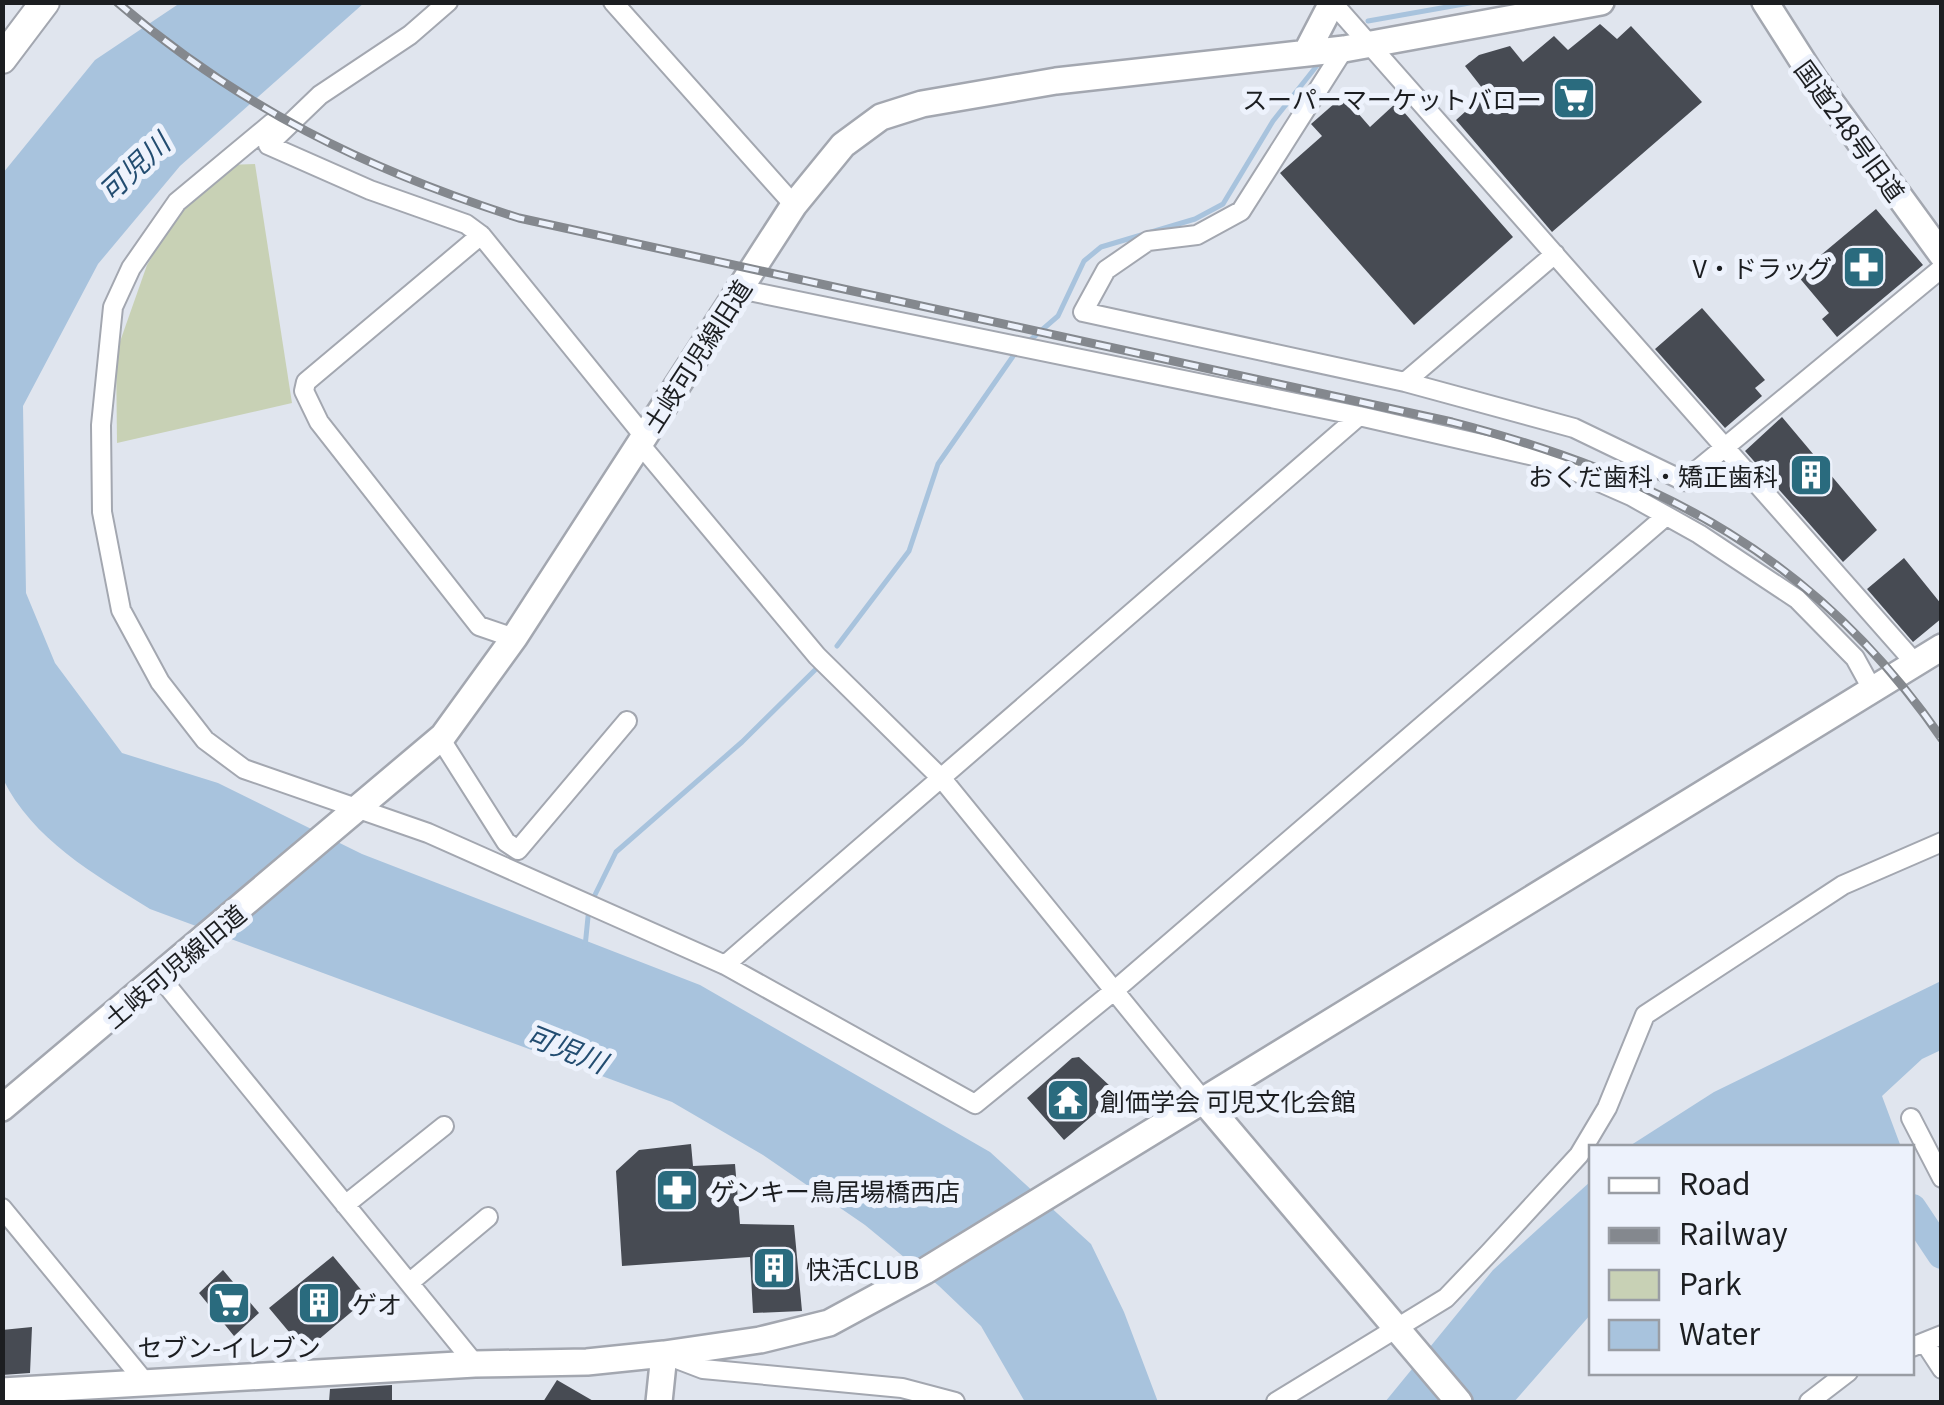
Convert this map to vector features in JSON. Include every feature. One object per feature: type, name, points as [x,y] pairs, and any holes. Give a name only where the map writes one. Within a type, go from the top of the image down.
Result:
[{"type":"main road","points":[[2,59],[45,2]]},
{"type":"street","points":[[448,2],[410,36],[320,95],[268,145],[370,190],[466,224],[481,235],[817,656],[943,780],[1203,1100],[1459,1402]]},
{"type":"street","points":[[613,2],[794,205]]},
{"type":"street","name":"土岐可児線旧道","points":[[2,1108],[440,738],[514,638],[794,205],[843,146],[882,117],[922,104],[1056,81],[1357,47],[1601,2]]},
{"type":"street","name":"国道248号旧道","points":[[1765,2],[1814,79],[1942,255]]},
{"type":"street","points":[[1332,3],[1357,47],[1555,254],[1916,663]]},
{"type":"street","points":[[1310,53],[1332,3]]},
{"type":"street","points":[[1357,47],[1241,211],[1197,235],[1148,241],[1106,270],[1083,312],[1405,382],[1574,428],[1684,481],[1942,268]]},
{"type":"street","points":[[272,123],[177,202],[131,268],[113,307],[100,424],[102,512],[121,610],[160,682],[205,740],[244,769],[359,808],[725,965],[976,1104],[1115,990],[1666,516]]},
{"type":"street","points":[[481,235],[306,382],[304,391],[340,450],[479,626],[514,638]]},
{"type":"street","points":[[1405,382],[1555,254]]},
{"type":"street","points":[[739,289],[1359,416],[1547,460],[1666,516],[1797,599],[1854,658],[1872,689]]},
{"type":"street","points":[[725,965],[1359,416]]},
{"type":"street","points":[[2,1391],[145,1382],[260,1391],[475,1364],[587,1362],[664,1354],[760,1340],[829,1323],[924,1272],[1942,647]]},
{"type":"street","points":[[440,738],[506,842],[518,850],[627,721]]},
{"type":"street","points":[[1276,1402],[1404,1335],[1446,1298],[1579,1155],[1607,1108],[1644,1016],[1842,885],[1942,842]]},
{"type":"street","points":[[166,972],[345,1205],[475,1364]]},
{"type":"street","points":[[1911,1118],[1942,1178]]},
{"type":"street","points":[[345,1205],[444,1126]]},
{"type":"street","points":[[2,1208],[145,1382]]},
{"type":"street","points":[[409,1283],[488,1217]]},
{"type":"street","points":[[1926,1342],[1942,1369]]},
{"type":"street","points":[[659,1402],[664,1354]]},
{"type":"street","points":[[664,1354],[703,1369],[902,1388],[955,1402]]},
{"type":"street","points":[[1809,1402],[1844,1375]]},
{"type":"green space","points":[[255,164],[292,403],[117,443],[116,353],[147,265],[184,204],[227,165]]},
{"type":"water","name":"可児川","points":[[180,3],[364,3],[180,166],[98,264],[23,406],[26,593],[55,663],[122,753],[218,783],[362,854],[700,985],[990,1152],[1091,1244],[1124,1312],[1158,1402],[1025,1402],[981,1326],[939,1286],[865,1225],[763,1155],[672,1102],[150,909],[67,854],[30,820],[15,800],[3,779],[3,173],[95,60]]},
{"type":"water","points":[[1941,981],[1941,1050],[1922,1059],[1882,1096],[1900,1145],[1631,1145],[1714,1092]]},
{"type":"water","points":[[1589,1183],[1589,1316],[1514,1402],[1385,1402],[1493,1270]]},
{"type":"building","points":[[1600,24],[1617,39],[1631,26],[1702,102],[1552,232],[1456,120],[1486,93],[1465,66],[1479,55],[1510,46],[1523,62],[1554,36],[1568,50]]},
{"type":"building","points":[[1343,96],[1370,127],[1396,103],[1513,237],[1414,325],[1280,173],[1322,136],[1311,124]]},
{"type":"building","points":[[1876,209],[1923,265],[1837,337],[1822,319],[1829,313],[1797,275]]},
{"type":"building","points":[[1702,308],[1765,380],[1755,388],[1762,396],[1725,428],[1655,349]]},
{"type":"building","points":[[1782,417],[1877,530],[1843,562],[1745,451]]},
{"type":"building","points":[[1904,558],[1942,605],[1942,618],[1913,642],[1867,589]]},
{"type":"building","name":"創価学会 可児文化会館","points":[[1079,1057],[1111,1087],[1102,1095],[1107,1103],[1064,1140],[1027,1098],[1072,1058]]},
{"type":"building","name":"ゲンキー鳥居場橋西店","points":[[691,1144],[693,1166],[735,1164],[740,1224],[794,1225],[802,1311],[753,1313],[750,1257],[622,1266],[616,1171],[639,1150]]},
{"type":"building","name":"ゲオ","points":[[333,1256],[368,1298],[305,1351],[269,1308]]},
{"type":"building","name":"セブン-イレブン","points":[[223,1270],[259,1313],[234,1336],[199,1293]]},
{"type":"building","points":[[32,1327],[30,1373],[2,1375],[2,1330]]},
{"type":"building","points":[[557,1380],[595,1402],[543,1402]]},
{"type":"building","points":[[392,1385],[392,1402],[329,1402],[330,1389]]},
{"type":"waterway","points":[[1368,21],[1475,2]]},
{"type":"waterway","points":[[1028,342],[1058,316],[1084,261],[1101,247],[1195,219],[1223,204],[1273,121],[1319,63]]},
{"type":"waterway","points":[[837,646],[909,551],[938,464],[1016,352]]},
{"type":"waterway","points":[[585,947],[589,907],[616,852],[742,742],[819,666]]},
{"type":"waterway","points":[[1914,1212],[1942,1254]]},
{"type":"railway","points":[[117,2],[210,74],[307,131],[409,178],[519,218],[1452,422],[1599,469],[1728,532],[1787,573],[1842,620],[1894,675],[1942,739]]},
{"type":"place","name":"スーパーマーケットバロー","points":[[1574,98]]},
{"type":"place","name":"V・ドラッグ","points":[[1864,267]]},
{"type":"place","name":"おくだ歯科・矯正歯科","points":[[1811,475]]},
{"type":"place","name":"創価学会 可児文化会館","points":[[1068,1100]]},
{"type":"place","name":"ゲンキー鳥居場橋西店","points":[[677,1190]]},
{"type":"place","name":"快活CLUB","points":[[774,1268]]},
{"type":"place","name":"セブン-イレブン","points":[[229,1303]]},
{"type":"place","name":"ゲオ","points":[[319,1303]]}]
